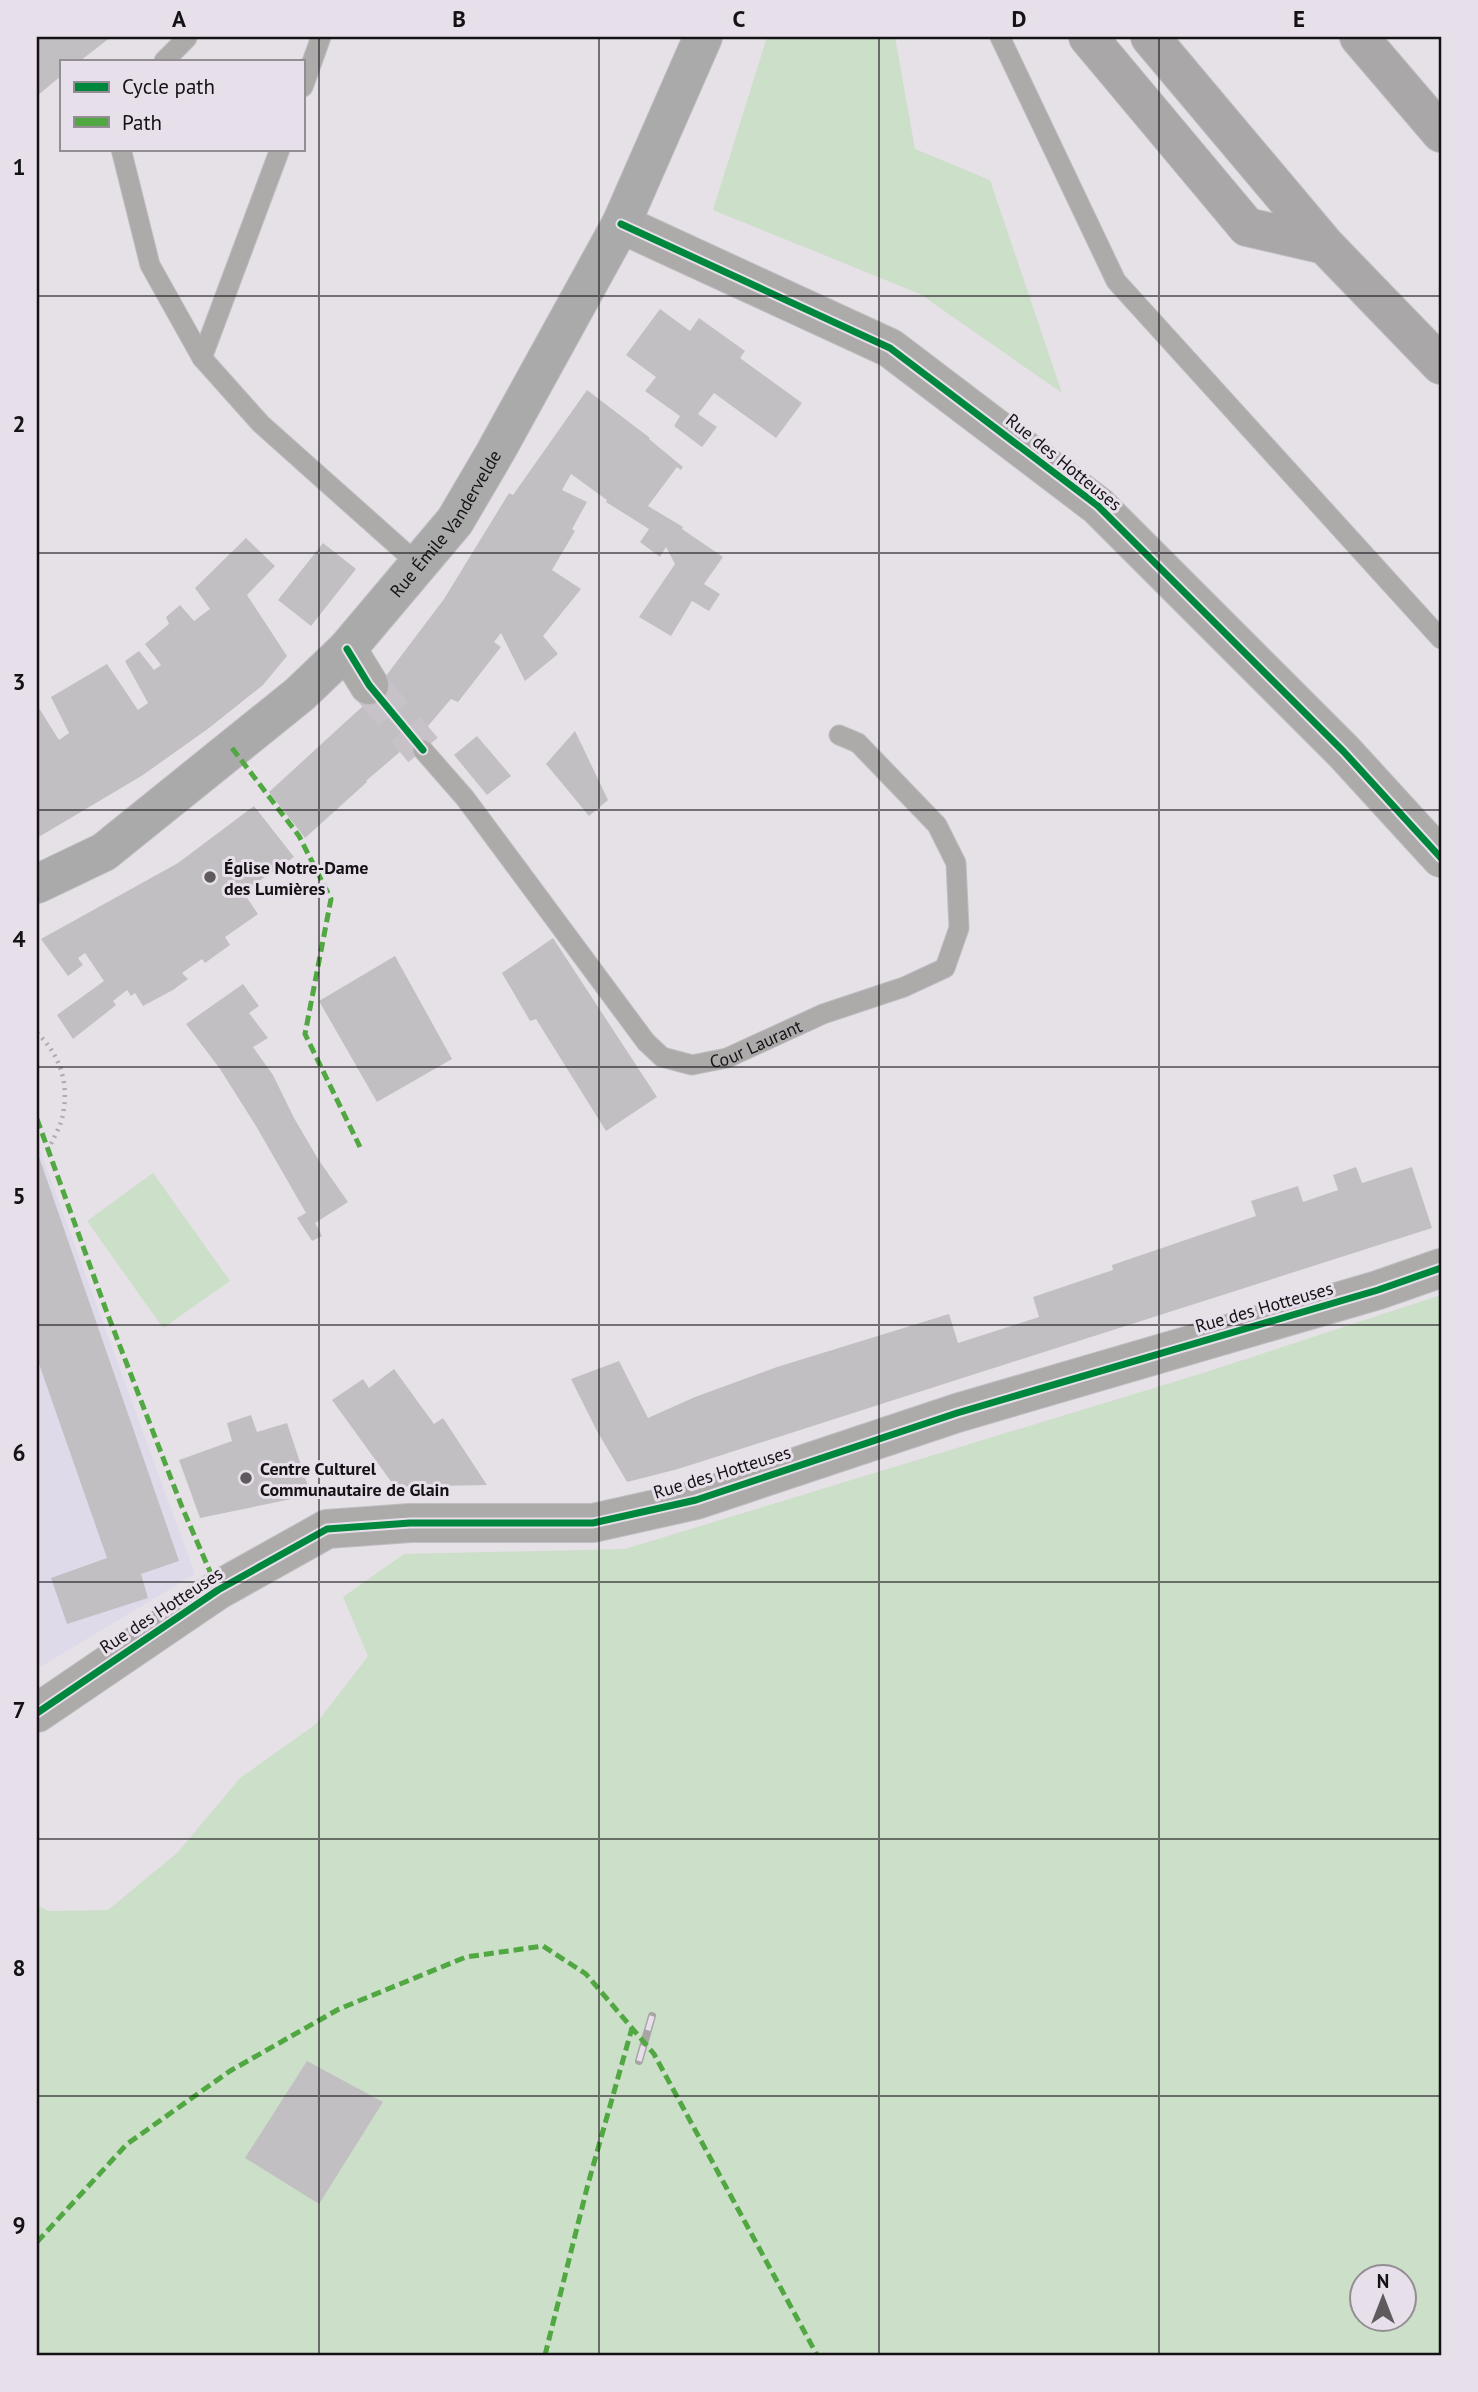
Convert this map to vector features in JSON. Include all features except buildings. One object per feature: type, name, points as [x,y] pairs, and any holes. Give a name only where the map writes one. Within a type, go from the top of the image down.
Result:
[{"type":"highway","points":[[1088,37],[1247,228],[1325,245]]},
{"type":"highway","points":[[1150,37],[1325,245],[1441,365]]},
{"type":"highway","points":[[1359,37],[1441,133]]},
{"type":"main road","name":"Rue Émile Vandervelde","points":[[37,884],[104,852],[300,694],[347,649],[455,521],[621,224],[703,37]]},
{"type":"street","name":"Rue des Hotteuses","points":[[621,224],[890,348],[1098,506],[1344,752],[1441,858]]},
{"type":"street","points":[[347,649],[369,684]]},
{"type":"street","name":"Rue des Hotteuses","points":[[37,1713],[218,1590],[327,1529],[410,1523],[593,1523],[696,1500],[957,1413],[1378,1290],[1441,1268]]},
{"type":"lane","points":[[304,83],[321,37]]},
{"type":"lane","points":[[1000,37],[1116,281],[1441,639]]},
{"type":"lane","points":[[165,60],[187,38]]},
{"type":"lane","points":[[121,150],[150,265],[202,358],[261,424],[418,565]]},
{"type":"lane","points":[[202,358],[280,150]]},
{"type":"lane","name":"Cour Laurant","points":[[423,750],[465,798],[646,1042],[662,1057],[692,1065],[727,1058],[823,1014],[904,987],[945,968],[959,928],[956,863],[937,825],[858,743],[839,735]]},
{"type":"path","points":[[37,1033],[55,1052],[63,1077],[63,1116],[48,1150]]},
{"type":"shaded area","points":[[37,1142],[195,1574],[37,1669]]},
{"type":"green space","points":[[767,37],[895,37],[915,149],[990,180],[1062,393],[920,294],[713,210]]},
{"type":"green space","points":[[153,1173],[230,1281],[163,1328],[87,1221]]},
{"type":"green space","points":[[1441,1295],[1441,2355],[37,2355],[37,1905],[49,1911],[108,1910],[178,1852],[240,1778],[316,1724],[368,1656],[343,1597],[404,1554],[625,1549],[1203,1373]]},
{"type":"tunnel","points":[[369,685],[423,750]]},
{"type":"railway","points":[[639,2061],[652,2016]]},
{"type":"marked path","points":[[232,748],[299,836],[331,899],[305,1034],[360,1147]]},
{"type":"marked path","points":[[37,1119],[106,1310],[182,1507],[218,1590]]},
{"type":"marked path","points":[[37,2242],[127,2144],[230,2071],[339,2009],[466,1957],[543,1946],[586,1974],[654,2054],[817,2355]]},
{"type":"marked path","points":[[545,2355],[588,2184],[632,2028]]},
{"type":"cycle path","points":[[621,224],[890,348],[1098,506],[1344,752],[1441,858]]},
{"type":"cycle path","points":[[347,649],[369,685],[423,750]]},
{"type":"cycle path","points":[[37,1713],[218,1590],[327,1529],[410,1523],[593,1523],[696,1500],[957,1413],[1378,1290],[1441,1268]]},
{"type":"place","name":"Église Notre-Dame des Lumières","points":[[210,877]]},
{"type":"place","name":"Centre Culturel Communautaire de Glain","points":[[246,1478]]}]
